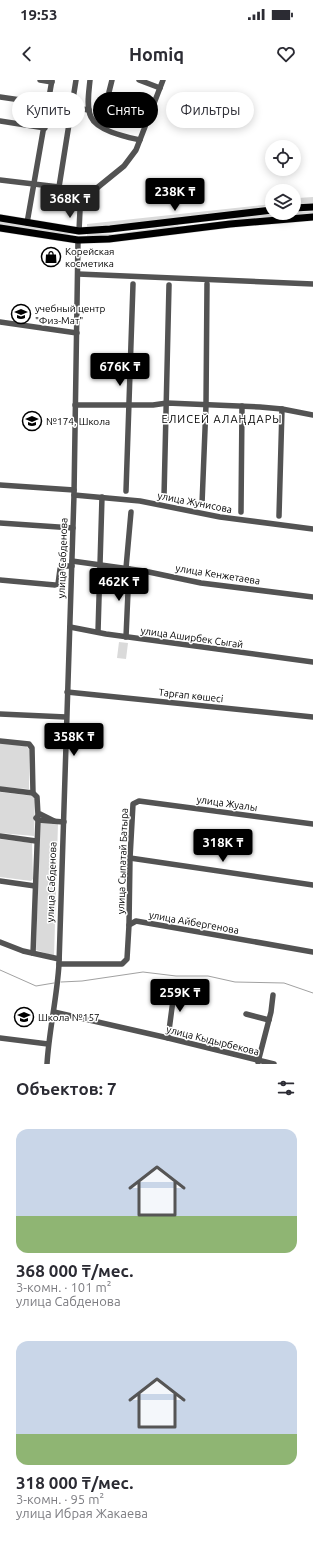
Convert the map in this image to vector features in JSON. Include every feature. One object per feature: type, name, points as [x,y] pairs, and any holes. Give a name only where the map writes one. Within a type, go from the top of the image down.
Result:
[{"type":"main road","points":[[301,208],[313,207]]},
{"type":"main road","points":[[0,218],[79,231],[110,229],[265,211]]},
{"type":"main road","points":[[0,228],[78,240],[109,239],[181,230],[313,217]]},
{"type":"main road","points":[[180,221],[181,230]]},
{"type":"main road","name":"улица Сабденова","points":[[78,240],[79,231]]},
{"type":"street","points":[[40,80],[52,81],[51,92]]},
{"type":"street","points":[[75,92],[76,80]]},
{"type":"street","points":[[90,80],[89,110],[93,120],[104,128],[140,140]]},
{"type":"street","points":[[109,92],[112,80]]},
{"type":"street","points":[[139,80],[160,88]]},
{"type":"street","name":"улица Сабденова","points":[[79,231],[80,210],[87,196],[124,166],[132,157],[163,80]]},
{"type":"street","points":[[0,97],[12,99]]},
{"type":"street","points":[[85,110],[89,110]]},
{"type":"street","points":[[0,121],[12,123]]},
{"type":"street","points":[[27,223],[44,128]]},
{"type":"street","points":[[0,180],[59,187],[69,128]]},
{"type":"street","name":"улица Сабденова","points":[[47,1064],[48,1044],[57,991],[59,962],[74,492],[78,240]]},
{"type":"street","points":[[78,274],[313,284]]},
{"type":"street","points":[[126,491],[133,284]]},
{"type":"street","points":[[202,504],[206,405],[207,284]]},
{"type":"street","points":[[164,497],[169,285]]},
{"type":"street","points":[[0,322],[77,333]]},
{"type":"street","points":[[75,405],[153,405],[167,403],[242,406],[282,409],[313,415]]},
{"type":"street","points":[[241,512],[242,406]]},
{"type":"street","points":[[279,516],[282,409]]},
{"type":"street","name":"улица Жунисова","points":[[0,485],[74,492],[160,505],[220,517],[313,529]]},
{"type":"street","points":[[98,632],[102,497]]},
{"type":"street","points":[[126,637],[131,512]]},
{"type":"street","points":[[0,523],[73,528]]},
{"type":"street","points":[[0,580],[55,585],[58,584],[60,568],[72,563]]},
{"type":"street","name":"улица Кенжетаева","points":[[72,563],[99,564],[128,568],[201,583],[313,596]]},
{"type":"street","name":"улица Аширбек Сыгай","points":[[70,627],[126,637],[313,662]]},
{"type":"street","name":"Тарғап көшесі","points":[[67,692],[313,717]]},
{"type":"street","points":[[0,714],[66,716]]},
{"type":"street","points":[[0,741],[29,744],[32,748],[34,793],[37,797],[38,817],[33,953]]},
{"type":"street","points":[[0,789],[34,793]]},
{"type":"street","name":"улица Жуалы","points":[[139,801],[313,824]]},
{"type":"street","name":"улица Сыпатай Батыра","points":[[129,925],[130,858],[133,804],[139,801]]},
{"type":"street","points":[[38,817],[64,822]]},
{"type":"street","points":[[0,836],[36,840]]},
{"type":"street","points":[[130,858],[313,885]]},
{"type":"street","points":[[0,881],[35,886]]},
{"type":"street","name":"улица Айбергенова","points":[[129,925],[136,921],[141,921],[313,952]]},
{"type":"street","points":[[0,942],[59,962],[122,964],[127,959],[129,925]]},
{"type":"street","points":[[168,1038],[175,985]]},
{"type":"street","points":[[258,1062],[271,1012],[273,995]]},
{"type":"street","name":"улица Кыдырбекова","points":[[54,1012],[168,1038],[258,1062],[274,1064]]},
{"type":"street","points":[[246,1014],[268,1020]]},
{"type":"street","points":[[0,1038],[48,1044]]},
{"type":"shaded area","points":[[313,197],[313,204],[301,205],[301,198]]},
{"type":"shaded area","points":[[265,205],[261,208],[106,227],[87,228],[87,224]]},
{"type":"shaded area","points":[[313,211],[313,214],[301,215],[301,212]]},
{"type":"shaded area","points":[[265,215],[265,218],[224,222],[236,217]]},
{"type":"shaded area","points":[[0,220],[70,232],[69,237],[0,225]]},
{"type":"shaded area","points":[[178,225],[179,227],[113,237],[87,238],[87,233],[114,234]]},
{"type":"shaded area","points":[[119,642],[128,643],[126,659],[117,658]]},
{"type":"shaded area","points":[[0,743],[26,746],[29,749],[29,789],[0,787]]},
{"type":"shaded area","points":[[0,792],[34,796],[34,836],[0,833]]},
{"type":"shaded area","points":[[40,823],[58,823],[54,956],[36,950]]},
{"type":"shaded area","points":[[0,839],[32,843],[33,879],[31,881],[0,877]]},
{"type":"waterway","points":[[0,970],[36,986],[54,983]]},
{"type":"waterway","points":[[61,982],[82,981],[143,972],[176,976],[208,976],[235,982],[284,983],[313,993]]},
{"type":"place","name":"Корейская косметика","points":[[51,257]]},
{"type":"place","name":"учебный центр \"Физ-Мат\"","points":[[21,314]]},
{"type":"place","name":"№174, Школа","points":[[32,421]]},
{"type":"place","name":"Школа №157","points":[[24,1017]]},
{"type":"district","name":"ЕЛИСЕЙ АЛАҢДАРЫ","points":[[222,419]]}]
